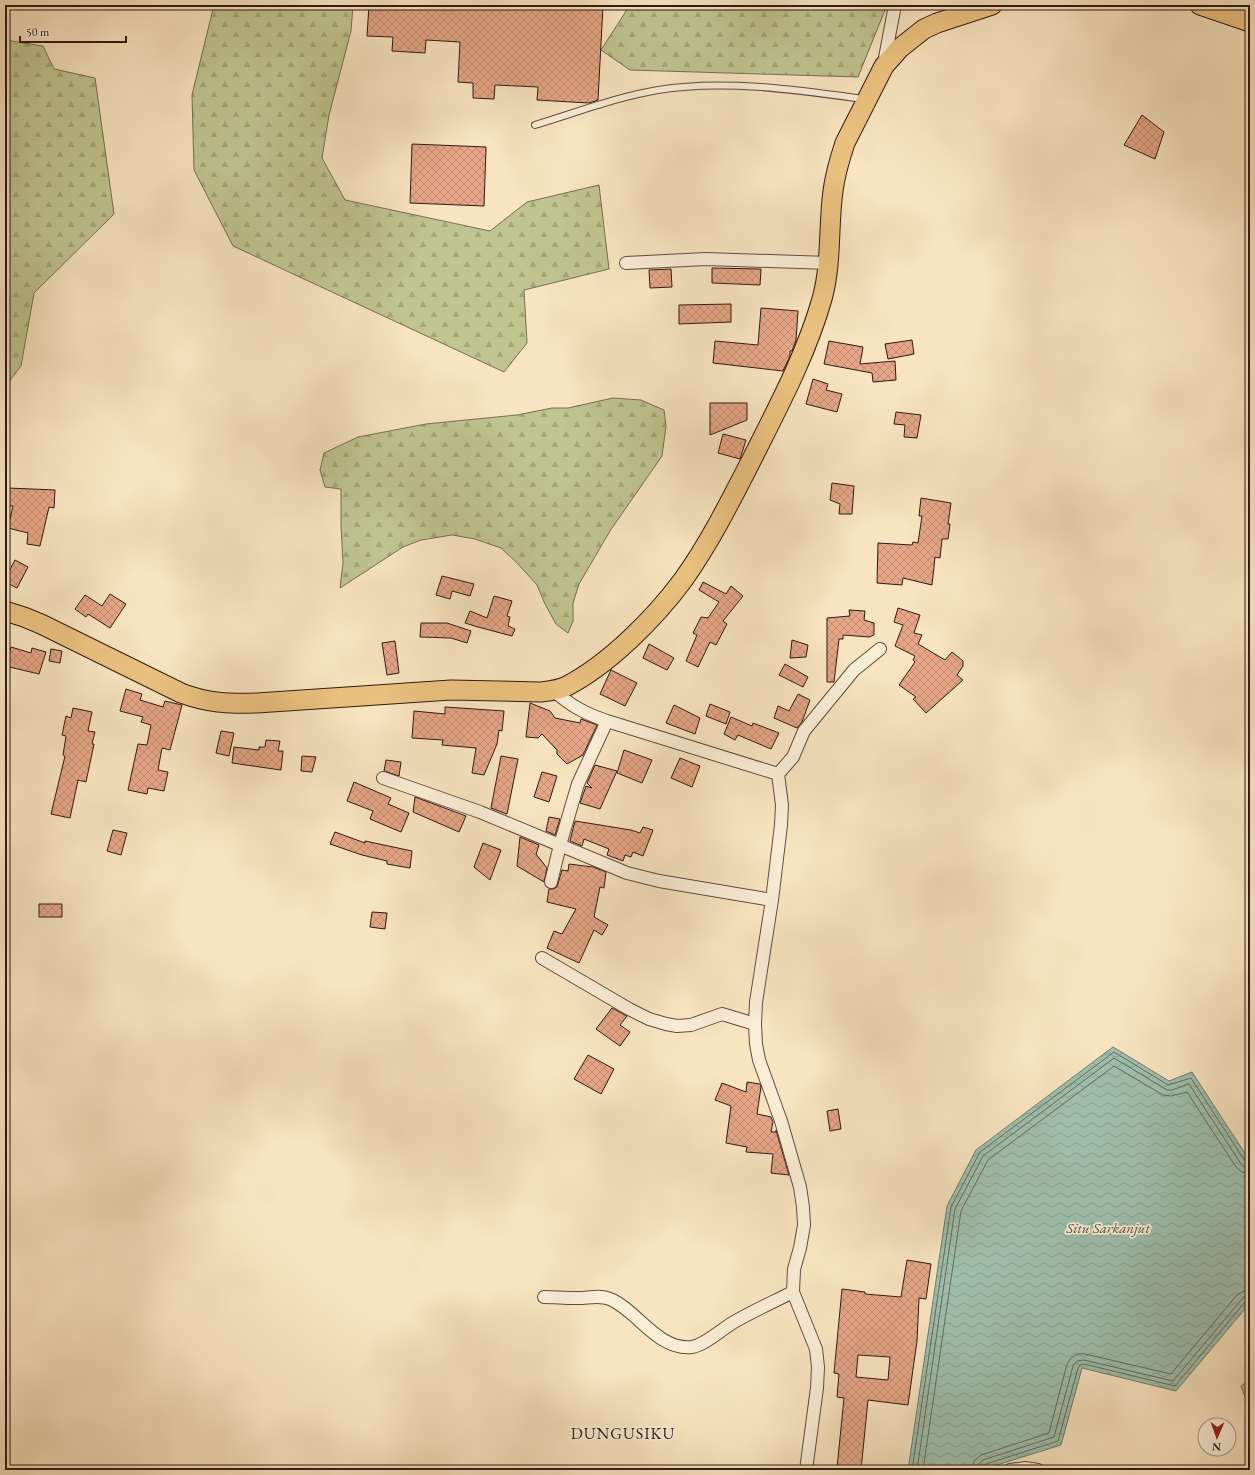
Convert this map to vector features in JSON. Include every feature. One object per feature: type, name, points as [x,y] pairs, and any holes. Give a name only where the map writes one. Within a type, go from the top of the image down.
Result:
[{"type":"main road","points":[[5,611],[24,616],[41,624],[181,694],[194,699],[224,704],[451,690],[541,692],[566,686],[597,667],[636,632],[664,603],[683,579],[712,534],[785,394],[808,342],[822,298],[829,263],[835,178],[845,143],[884,66],[900,48],[924,29],[937,23],[992,5]]},
{"type":"main road","points":[[1200,5],[1250,22]]},
{"type":"street","points":[[884,66],[895,5]]},
{"type":"street","points":[[626,264],[706,258],[829,263]]},
{"type":"street","points":[[806,1470],[817,1388],[818,1367],[816,1349],[793,1292],[794,1269],[804,1225],[803,1206],[800,1187],[781,1121],[759,1060],[756,1044],[756,1002],[782,825],[782,805],[778,774],[793,757],[804,731],[854,670],[880,649]]},
{"type":"street","points":[[553,690],[568,703],[584,713],[778,774]]},
{"type":"street","points":[[551,882],[578,784],[607,721]]},
{"type":"street","points":[[382,778],[480,812],[627,873],[643,878],[772,900]]},
{"type":"street","points":[[542,958],[628,1009],[649,1019],[677,1026],[691,1025],[722,1014],[755,1024]]},
{"type":"street","points":[[544,1297],[604,1297],[621,1306],[669,1343],[681,1347],[693,1347],[732,1323],[793,1292]]},
{"type":"street","points":[[1010,1470],[1026,1468],[1038,1470]]},
{"type":"lane","points":[[535,125],[658,90],[715,85],[801,90],[867,100]]},
{"type":"green space","points":[[214,5],[353,5],[351,31],[329,115],[322,158],[345,200],[490,231],[527,202],[599,185],[609,269],[524,290],[527,343],[504,372],[233,246],[194,170],[192,95]]},
{"type":"green space","points":[[630,5],[887,5],[858,77],[630,70],[601,50]]},
{"type":"green space","points":[[5,40],[43,46],[54,69],[95,78],[114,214],[34,293],[21,366],[5,387]]},
{"type":"green space","points":[[613,398],[641,400],[664,410],[666,426],[662,456],[610,531],[579,584],[573,603],[573,621],[568,633],[556,624],[537,585],[517,563],[501,548],[475,539],[452,535],[421,540],[403,547],[340,588],[343,563],[341,489],[325,487],[320,470],[324,453],[358,437],[426,424],[517,415],[552,408],[568,408]]},
{"type":"green space","points":[[1250,1380],[1250,1410],[1241,1386]]},
{"type":"water","name":"Situ Sarkanjut","points":[[1113,1047],[1169,1081],[1192,1072],[1250,1161],[1250,1303],[1176,1391],[1082,1368],[1061,1445],[981,1470],[908,1470],[947,1206],[976,1150]]},
{"type":"building","points":[[369,5],[603,5],[598,100],[589,103],[537,100],[538,87],[495,85],[494,99],[473,98],[473,83],[458,82],[460,42],[426,40],[425,53],[392,51],[393,37],[367,36]]},
{"type":"building","points":[[1142,115],[1164,132],[1155,159],[1124,145]]},
{"type":"building","points":[[412,144],[486,147],[484,206],[410,203]]},
{"type":"building","points":[[712,268],[761,269],[760,285],[712,283]]},
{"type":"building","points":[[671,269],[672,287],[650,288],[649,270]]},
{"type":"building","points":[[731,304],[731,322],[679,324],[679,305]]},
{"type":"building","points":[[761,308],[798,311],[796,340],[792,351],[790,351],[790,356],[783,371],[713,363],[715,341],[758,345]]},
{"type":"building","points":[[912,340],[914,354],[888,359],[885,344]]},
{"type":"building","points":[[829,341],[863,347],[860,364],[895,361],[896,380],[873,382],[872,373],[824,364]]},
{"type":"building","points":[[813,379],[828,384],[826,390],[842,394],[837,412],[806,404]]},
{"type":"building","points":[[710,403],[747,403],[747,420],[710,435]]},
{"type":"building","points":[[896,412],[921,415],[917,438],[904,437],[905,425],[894,424]]},
{"type":"building","points":[[723,434],[746,440],[740,459],[718,453]]},
{"type":"building","points":[[832,483],[854,486],[852,514],[839,514],[840,504],[830,500]]},
{"type":"building","points":[[8,488],[55,490],[54,508],[49,507],[40,546],[27,544],[28,533],[8,528],[13,506],[8,506]]},
{"type":"building","points":[[921,498],[951,503],[948,524],[950,524],[948,539],[942,539],[940,558],[935,557],[932,585],[903,578],[902,585],[877,583],[878,543],[912,545],[913,542],[918,543],[922,516],[919,516]]},
{"type":"building","points":[[15,560],[28,567],[17,588],[5,582],[5,579]]},
{"type":"building","points":[[442,576],[474,584],[470,596],[452,591],[450,599],[436,595]]},
{"type":"building","points":[[703,582],[726,594],[731,586],[743,596],[723,621],[727,624],[716,645],[710,642],[698,667],[686,661],[697,635],[693,633],[701,617],[708,618],[719,602],[699,590]]},
{"type":"building","points":[[110,594],[126,604],[110,628],[88,614],[86,617],[75,609],[85,595],[102,606]]},
{"type":"building","points":[[494,596],[512,601],[507,616],[510,617],[508,626],[515,629],[512,636],[465,623],[470,611],[487,618]]},
{"type":"building","points":[[898,608],[920,615],[914,633],[922,635],[918,644],[945,660],[952,652],[963,661],[963,666],[957,675],[963,680],[926,713],[913,699],[916,697],[899,685],[915,662],[913,660],[915,656],[895,646],[903,625],[894,622]]},
{"type":"building","points":[[849,610],[865,611],[864,620],[874,623],[874,635],[869,637],[843,635],[843,639],[839,639],[834,682],[827,682],[827,618],[850,616]]},
{"type":"building","points":[[421,623],[447,623],[471,631],[467,643],[451,638],[420,637]]},
{"type":"building","points":[[792,640],[808,645],[806,657],[790,658]]},
{"type":"building","points":[[395,641],[399,673],[387,675],[382,643]]},
{"type":"building","points":[[649,644],[674,658],[667,670],[643,658]]},
{"type":"building","points":[[11,647],[31,653],[32,648],[46,652],[39,674],[5,666]]},
{"type":"building","points":[[51,649],[62,651],[60,663],[49,661]]},
{"type":"building","points":[[785,664],[808,677],[803,687],[779,675]]},
{"type":"building","points":[[611,670],[637,683],[625,706],[600,694]]},
{"type":"building","points":[[126,689],[142,694],[140,700],[163,707],[165,701],[182,705],[170,750],[162,748],[158,770],[168,772],[164,791],[148,788],[147,794],[128,790],[138,744],[147,745],[151,725],[141,722],[143,717],[120,711]]},
{"type":"building","points":[[798,694],[810,700],[802,722],[797,728],[774,718],[778,706],[789,711]]},
{"type":"building","points":[[530,703],[550,711],[555,718],[580,723],[581,719],[597,725],[583,755],[567,764],[557,754],[557,750],[542,734],[538,738],[526,737]]},
{"type":"building","points":[[710,704],[730,712],[726,724],[706,716]]},
{"type":"building","points":[[674,705],[700,718],[695,734],[666,723]]},
{"type":"building","points":[[445,707],[504,711],[502,731],[499,730],[497,744],[484,775],[472,773],[476,748],[442,745],[443,740],[412,738],[414,711],[445,714]]},
{"type":"building","points":[[73,708],[92,712],[88,731],[95,732],[86,782],[78,780],[70,818],[51,814],[65,756],[63,755],[66,736],[62,735],[66,716],[71,718]]},
{"type":"building","points":[[731,717],[752,726],[753,723],[779,733],[771,749],[738,735],[735,740],[724,734]]},
{"type":"building","points":[[221,731],[234,733],[229,756],[216,753]]},
{"type":"building","points":[[266,740],[280,741],[278,751],[283,751],[281,770],[232,763],[234,747],[259,750],[259,747],[265,747]]},
{"type":"building","points":[[624,750],[652,760],[642,783],[617,773]]},
{"type":"building","points":[[302,756],[316,757],[312,772],[301,771]]},
{"type":"building","points":[[501,756],[518,759],[507,814],[491,808]]},
{"type":"building","points":[[680,758],[700,766],[692,787],[671,778]]},
{"type":"building","points":[[386,760],[401,762],[399,776],[384,771]]},
{"type":"building","points":[[595,765],[617,771],[600,809],[580,803],[586,786],[592,788],[587,783]]},
{"type":"building","points":[[542,772],[557,776],[549,802],[534,797]]},
{"type":"building","points":[[354,782],[391,798],[388,804],[409,813],[401,832],[370,819],[373,811],[347,801]]},
{"type":"building","points":[[415,797],[466,816],[459,832],[413,812]]},
{"type":"building","points":[[549,817],[560,819],[555,835],[546,831]]},
{"type":"building","points":[[575,821],[631,830],[640,833],[643,827],[653,830],[643,856],[633,852],[631,857],[625,855],[623,861],[607,855],[609,849],[584,839],[582,846],[570,841]]},
{"type":"building","points":[[113,830],[127,833],[121,855],[107,851]]},
{"type":"building","points":[[335,832],[365,843],[365,841],[412,851],[410,868],[387,864],[387,861],[362,855],[330,844]]},
{"type":"building","points":[[520,837],[539,845],[536,854],[547,868],[544,882],[517,866]]},
{"type":"building","points":[[483,843],[501,850],[490,880],[474,867]]},
{"type":"building","points":[[569,864],[593,867],[606,872],[604,888],[600,887],[594,917],[608,925],[602,935],[594,930],[579,963],[547,948],[554,931],[562,934],[576,909],[547,902],[549,889],[557,887],[562,870],[568,871]]},
{"type":"building","points":[[39,904],[62,904],[62,917],[39,917]]},
{"type":"building","points":[[372,912],[387,913],[385,929],[370,927]]},
{"type":"building","points":[[612,1008],[627,1016],[620,1025],[630,1032],[620,1046],[596,1029]]},
{"type":"building","points":[[588,1055],[614,1069],[601,1094],[574,1079]]},
{"type":"building","points":[[747,1082],[760,1084],[761,1087],[757,1114],[771,1117],[773,1122],[771,1132],[776,1132],[776,1130],[789,1175],[771,1173],[773,1154],[746,1152],[747,1147],[726,1143],[731,1106],[715,1100],[722,1083],[746,1092]]},
{"type":"building","points":[[838,1109],[841,1129],[830,1131],[827,1111]]},
{"type":"building","points":[[907,1260],[931,1264],[926,1299],[919,1298],[917,1341],[908,1405],[868,1400],[861,1470],[837,1468],[844,1398],[837,1397],[839,1374],[834,1373],[842,1289],[865,1292],[865,1294],[901,1297]],"holes":[[[858,1355],[890,1357],[888,1380],[856,1377]]]},
{"type":"district","name":"DUNGUSIKU","points":[[623,1433]]}]
